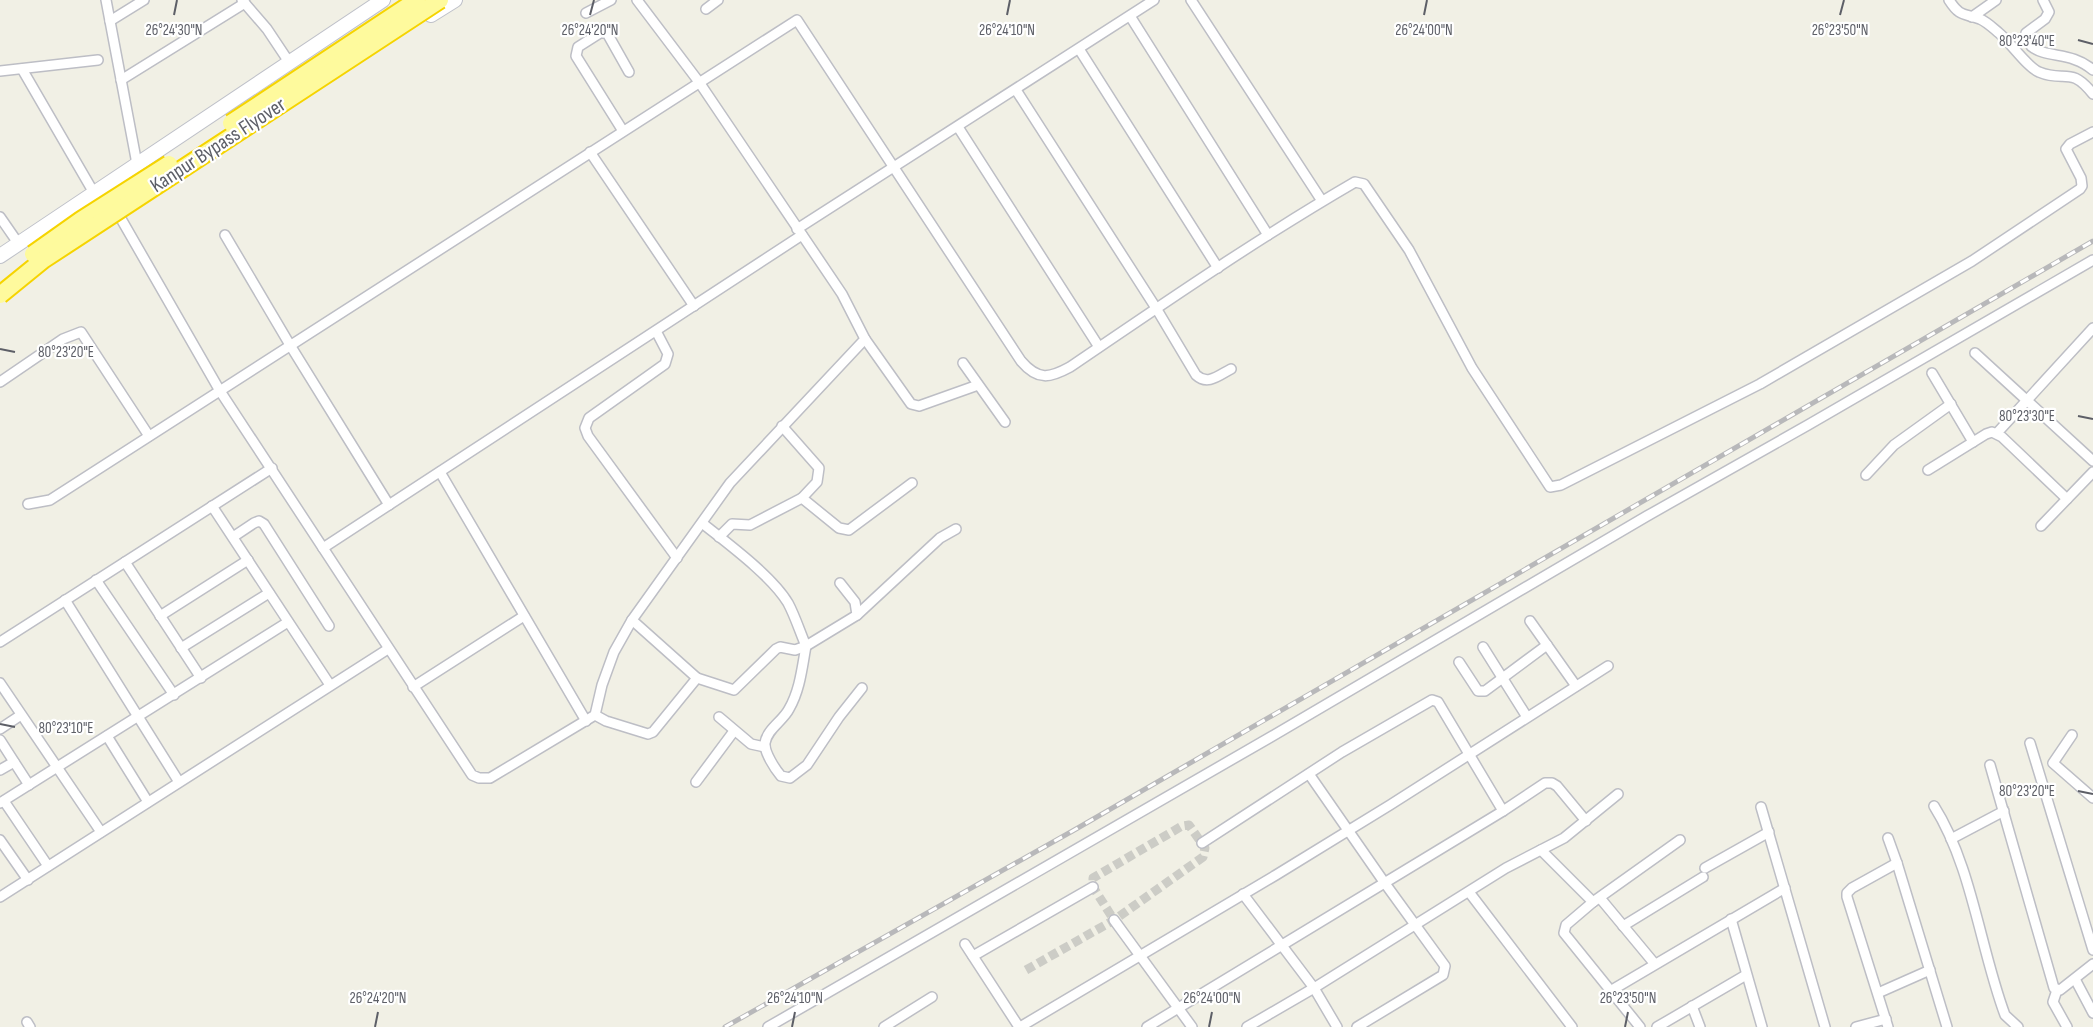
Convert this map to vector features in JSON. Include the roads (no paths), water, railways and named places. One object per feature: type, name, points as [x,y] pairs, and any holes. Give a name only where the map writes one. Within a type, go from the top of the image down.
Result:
[{"type":"highway","name":"Kanpur Bypass Flyover","points":[[0,281],[81,220],[417,0]]},
{"type":"highway","name":"Kanpur Bypass Flyover","points":[[0,295],[43,260],[440,0]]},
{"type":"main road","points":[[0,256],[383,0]]},
{"type":"main road","points":[[0,295],[455,0]]},
{"type":"street","points":[[106,0],[137,164]]},
{"type":"street","points":[[110,21],[144,0]]},
{"type":"street","points":[[586,13],[611,0]]},
{"type":"street","points":[[637,0],[699,82],[842,294],[865,339],[911,404],[919,406],[978,385]]},
{"type":"street","points":[[706,9],[718,0]]},
{"type":"street","points":[[323,549],[694,306],[893,166],[1016,90],[1154,0]]},
{"type":"street","points":[[1191,0],[1322,201]]},
{"type":"street","points":[[1950,0],[1958,12],[1985,21],[1998,31],[2034,69],[2045,74],[2076,77],[2093,94]]},
{"type":"street","points":[[1972,17],[1996,0]]},
{"type":"street","points":[[2043,0],[2049,12],[2045,19],[2026,33],[2031,46],[2040,51],[2077,59],[2093,70]]},
{"type":"street","points":[[121,80],[243,2],[267,29],[289,62]]},
{"type":"street","points":[[1130,16],[1268,235]]},
{"type":"street","points":[[28,504],[50,500],[797,20],[1028,369],[1034,373],[1045,376],[1055,375],[1268,235],[1355,182],[1364,184],[1409,250],[1467,359],[1546,483],[1556,488],[1760,384],[1972,261],[2077,192],[2082,182],[2066,149],[2070,144],[2093,132]]},
{"type":"street","points":[[622,131],[576,56],[576,50],[600,33],[607,33],[629,72]]},
{"type":"street","points":[[1079,49],[1218,268]]},
{"type":"street","points":[[0,71],[98,60]]},
{"type":"street","points":[[22,69],[120,218],[220,391],[469,771],[479,778],[490,778],[595,714],[602,685],[614,652],[632,620],[730,483],[865,339]]},
{"type":"street","points":[[1016,90],[1200,379],[1210,380],[1230,369]]},
{"type":"street","points":[[957,126],[1099,347]]},
{"type":"street","points":[[590,152],[694,306]]},
{"type":"street","points":[[0,217],[18,243]]},
{"type":"street","points":[[225,235],[389,506]]},
{"type":"street","points":[[768,1027],[1259,744],[1647,516],[2093,260]]},
{"type":"street","points":[[1928,470],[1986,434],[1997,433],[2093,328]]},
{"type":"street","points":[[656,331],[668,354],[665,364],[589,418],[585,428],[588,436],[677,558]]},
{"type":"street","points":[[0,382],[63,339],[81,332],[149,436]]},
{"type":"street","points":[[1975,353],[2093,461]]},
{"type":"street","points":[[963,363],[1005,422]]},
{"type":"street","points":[[1932,373],[1973,442]]},
{"type":"street","points":[[1866,475],[1894,445],[1950,404]]},
{"type":"street","points":[[719,537],[732,524],[750,525],[802,498],[817,482],[819,468],[782,426]]},
{"type":"street","points":[[1997,433],[2067,499]]},
{"type":"street","points":[[0,642],[272,468]]},
{"type":"street","points":[[440,472],[586,721]]},
{"type":"street","points":[[2041,526],[2093,472]]},
{"type":"street","points":[[802,498],[839,528],[849,530],[912,483]]},
{"type":"street","points":[[212,506],[330,686]]},
{"type":"street","points":[[233,537],[254,522],[259,521],[264,524],[329,626]]},
{"type":"street","points":[[702,523],[775,586],[788,603],[806,646],[800,681],[794,698],[788,710],[768,734],[765,747],[781,776],[790,778],[807,765],[839,717],[862,688]]},
{"type":"street","points":[[632,620],[697,678],[734,690],[776,649],[780,647],[795,650],[806,646],[857,615],[940,538],[956,529]]},
{"type":"street","points":[[160,616],[248,560]]},
{"type":"street","points":[[125,562],[201,678]]},
{"type":"street","points":[[96,580],[174,694]]},
{"type":"street","points":[[840,583],[855,602],[857,615]]},
{"type":"street","points":[[181,648],[269,593]]},
{"type":"street","points":[[65,600],[179,782]]},
{"type":"street","points":[[413,687],[524,616]]},
{"type":"street","points":[[1530,621],[1576,686]]},
{"type":"street","points":[[48,866],[2,802],[288,622]]},
{"type":"street","points":[[1459,662],[1481,692],[1485,692],[1547,645]]},
{"type":"street","points":[[1483,647],[1527,717]]},
{"type":"street","points":[[0,897],[388,649]]},
{"type":"street","points":[[966,944],[1020,1027],[1349,831],[1608,666]]},
{"type":"street","points":[[595,714],[606,721],[648,734],[653,732],[697,678]]},
{"type":"street","points":[[0,683],[101,832]]},
{"type":"street","points":[[1202,843],[1309,774],[1432,700],[1438,702],[1503,811]]},
{"type":"street","points":[[0,729],[21,715]]},
{"type":"street","points":[[719,717],[751,744],[765,747]]},
{"type":"street","points":[[696,782],[735,730]]},
{"type":"street","points":[[2072,735],[2053,763],[2093,798]]},
{"type":"street","points":[[107,736],[148,802]]},
{"type":"street","points":[[0,740],[29,785]]},
{"type":"street","points":[[2030,743],[2093,950]]},
{"type":"street","points":[[0,770],[14,762]]},
{"type":"street","points":[[1990,765],[2054,988],[2057,990]]},
{"type":"street","points":[[1309,774],[1445,966],[1443,975],[1357,1027]]},
{"type":"street","points":[[1147,1027],[1503,811],[1545,783],[1552,783],[1586,821]]},
{"type":"street","points":[[1247,1027],[1416,926],[1506,868],[1564,838],[1618,794]]},
{"type":"street","points":[[1934,806],[1952,839],[2003,1010],[2007,1019],[2018,1027]]},
{"type":"street","points":[[1761,807],[1825,1027]]},
{"type":"street","points":[[1952,839],[2004,812]]},
{"type":"street","points":[[1623,926],[1769,832]]},
{"type":"street","points":[[1888,838],[1947,1027]]},
{"type":"street","points":[[0,840],[28,880]]},
{"type":"street","points":[[1640,1027],[1564,933],[1566,925],[1597,900],[1680,840]]},
{"type":"street","points":[[1541,850],[1597,900],[1623,926],[1654,963]]},
{"type":"street","points":[[1856,1027],[1887,1023],[1848,903],[1847,893],[1897,863]]},
{"type":"street","points":[[973,956],[1093,887]]},
{"type":"street","points":[[1612,990],[1654,963],[1785,888]]},
{"type":"street","points":[[1468,892],[1572,1027]]},
{"type":"street","points":[[1243,894],[1314,988],[1337,1027]]},
{"type":"street","points":[[1731,918],[1762,1027]]},
{"type":"street","points":[[1114,920],[1192,1027]]},
{"type":"street","points":[[2067,1027],[2053,1002],[2057,990],[2093,964]]},
{"type":"street","points":[[1878,993],[1930,970]]},
{"type":"street","points":[[1657,1027],[1746,975]]},
{"type":"street","points":[[2075,979],[2093,1012]]},
{"type":"street","points":[[884,1027],[932,997]]},
{"type":"street","points":[[1692,1006],[1700,1027]]},
{"type":"street","points":[[1260,1019],[1267,1027]]},
{"type":"tunnel","points":[[1026,970],[1114,920],[1203,857],[1205,848],[1189,825],[1182,826],[1093,878],[1093,887],[1114,920]]},
{"type":"railway","points":[[725,1027],[1076,829],[2093,241]]}]
